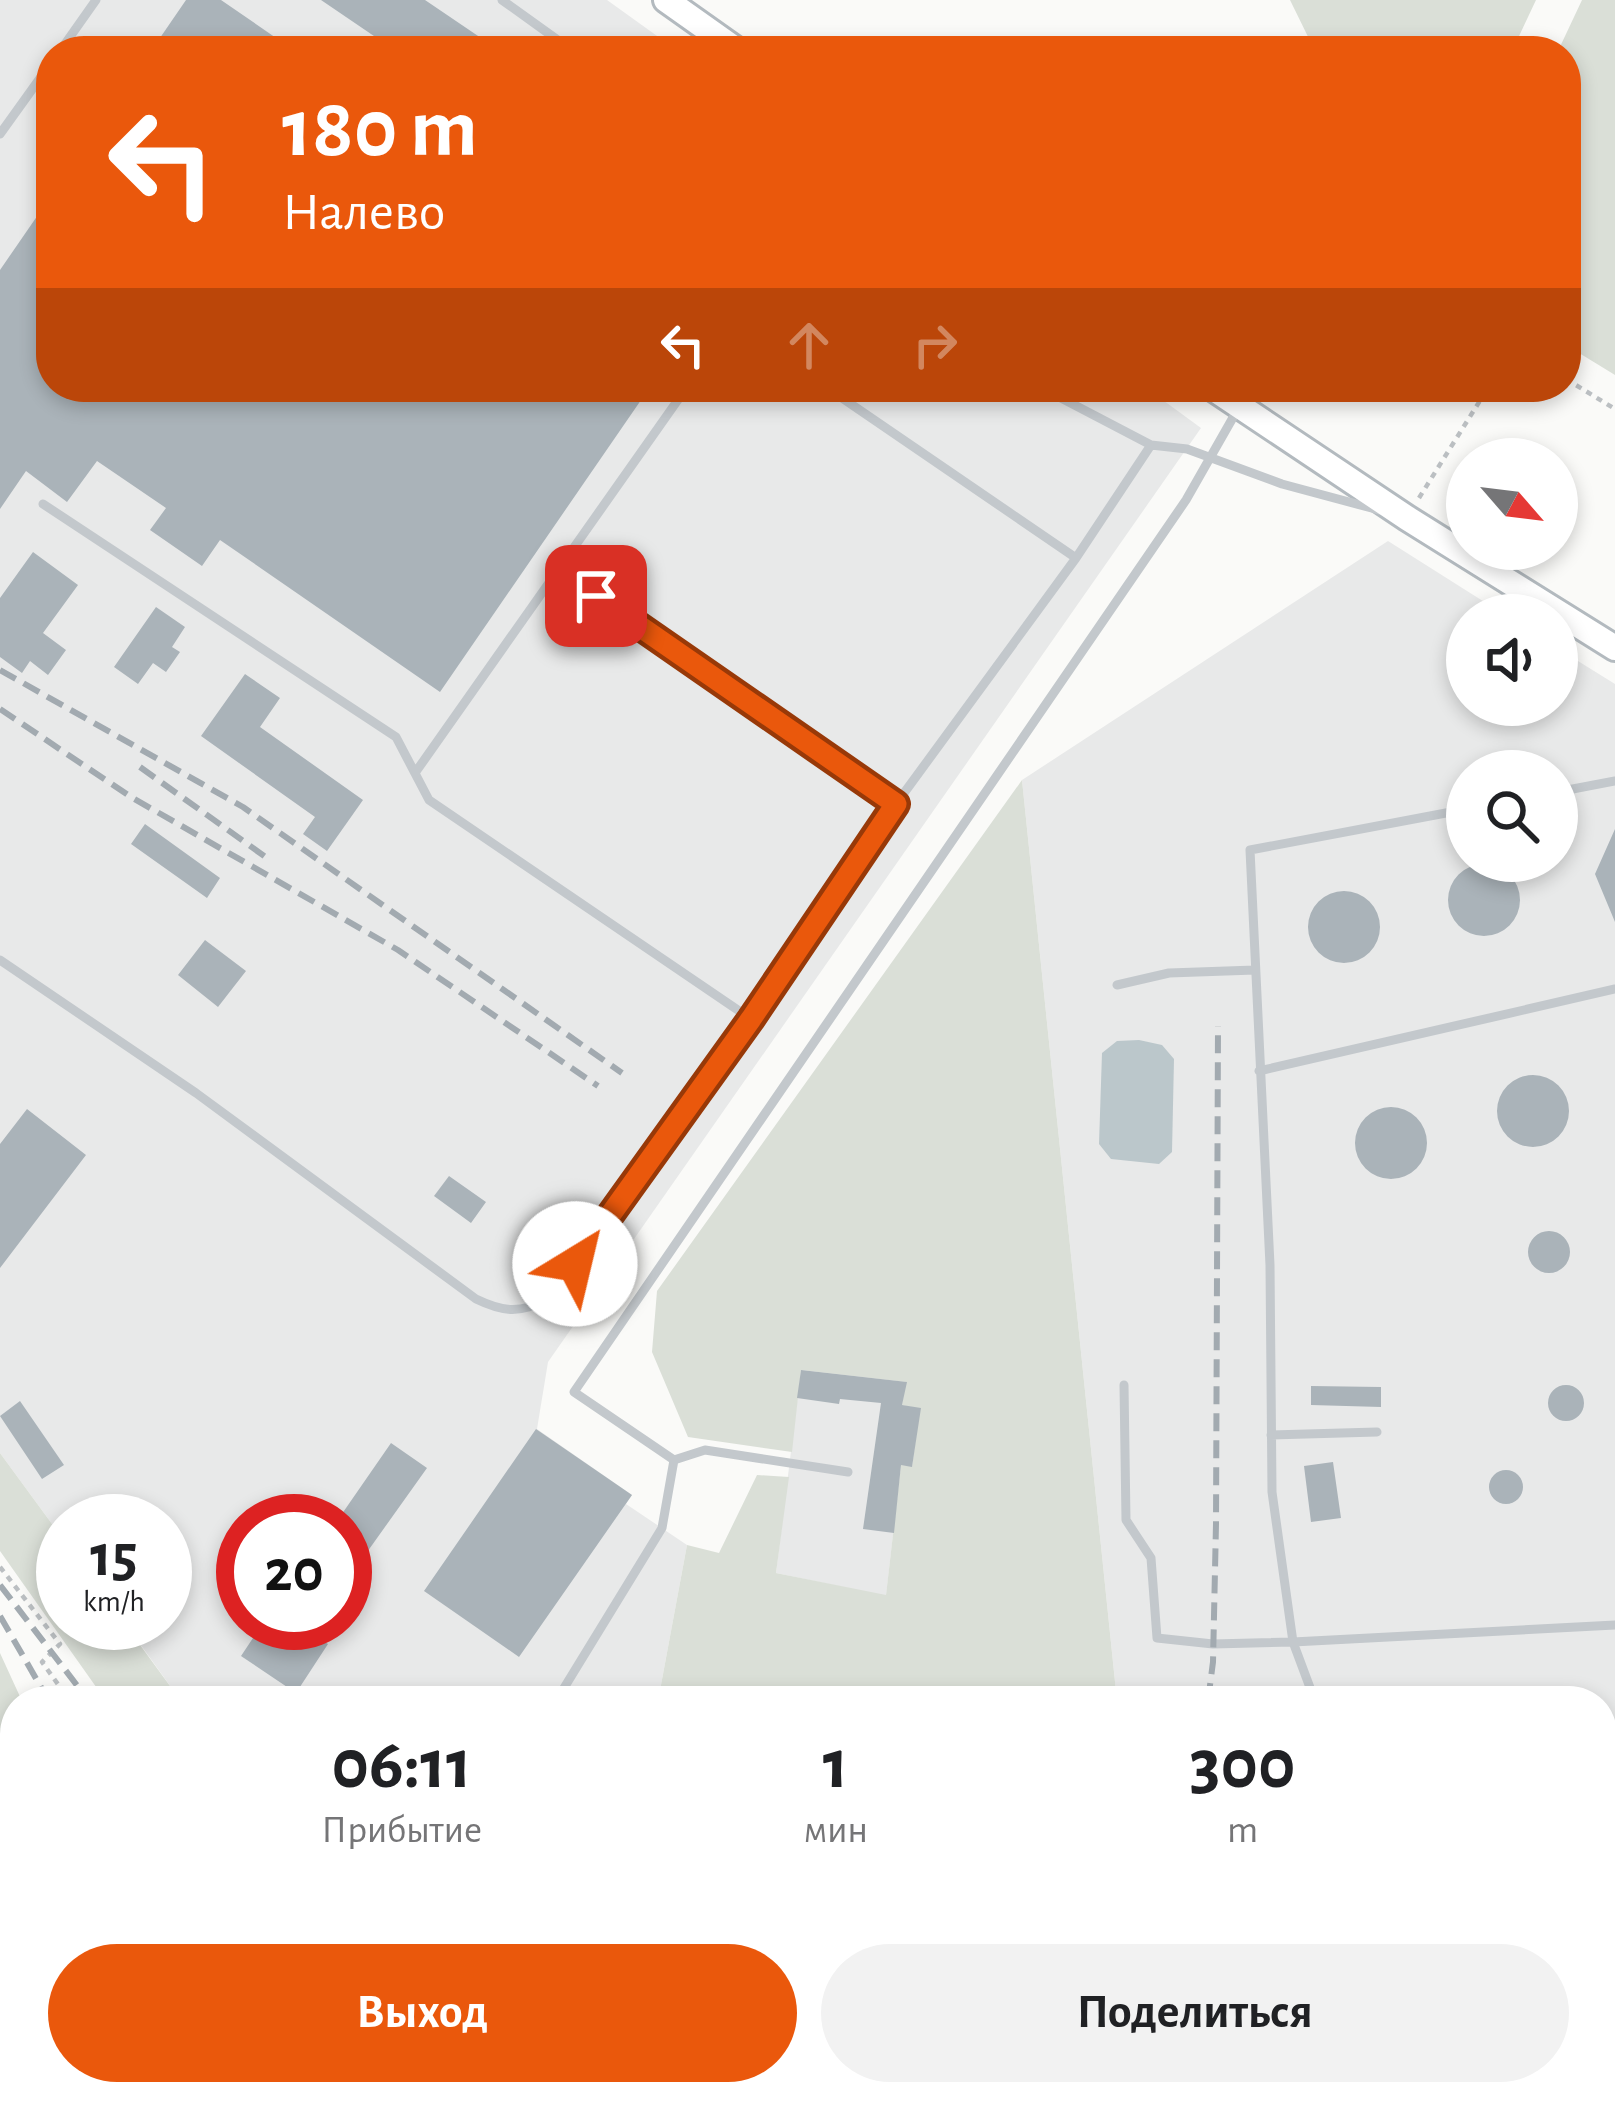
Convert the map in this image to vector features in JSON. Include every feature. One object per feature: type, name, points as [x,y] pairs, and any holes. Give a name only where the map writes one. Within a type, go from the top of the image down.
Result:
[{"type":"street","points":[[666,0],[717,36]]},
{"type":"street","points":[[1232,402],[1615,648]]},
{"type":"lane","points":[[71,36],[96,0]]},
{"type":"lane","points":[[502,0],[552,36]]},
{"type":"lane","points":[[0,134],[36,84]]},
{"type":"lane","points":[[415,773],[676,402]]},
{"type":"lane","points":[[848,402],[1076,559]]},
{"type":"lane","points":[[1068,402],[1151,446],[1187,448],[1282,484],[1407,518]]},
{"type":"lane","points":[[674,1460],[574,1392],[1213,457],[1239,407]]},
{"type":"lane","points":[[0,960],[196,1093],[476,1299],[500,1310],[523,1312],[550,1299],[751,1019],[896,804],[1076,559],[1151,446]]},
{"type":"lane","points":[[43,504],[396,737],[429,800],[751,1019]]},
{"type":"lane","points":[[558,570],[896,804]]},
{"type":"lane","points":[[1578,788],[1615,781]]},
{"type":"lane","points":[[1309,1686],[1293,1642],[1272,1492],[1270,1265],[1250,850],[1446,813]]},
{"type":"lane","points":[[1118,985],[1169,973],[1255,970]]},
{"type":"lane","points":[[1259,1070],[1615,988]]},
{"type":"lane","points":[[1124,1384],[1126,1520],[1151,1558],[1157,1638],[1213,1644],[1293,1642],[1615,1625]]},
{"type":"lane","points":[[1271,1436],[1377,1432]]},
{"type":"lane","points":[[674,1460],[705,1450],[848,1472]]},
{"type":"lane","points":[[565,1686],[662,1528],[674,1460]]},
{"type":"path","points":[[1581,388],[1615,409]]},
{"type":"path","points":[[1407,518],[1478,402]]},
{"type":"path","points":[[0,1567],[60,1644],[42,1662],[59,1686]]},
{"type":"shaded area","points":[[0,0],[607,0],[657,36],[36,36],[36,402],[1165,402],[1201,428],[548,1362],[537,1429],[632,1495],[626,1504],[687,1545],[661,1686],[170,1686],[144,1650],[192,1650],[192,1494],[36,1494],[36,1502],[0,1453]]},
{"type":"shaded area","points":[[1290,0],[1536,0],[1519,36],[1308,36]]},
{"type":"shaded area","points":[[1582,0],[1615,0],[1615,375],[1581,354],[1581,36],[1565,36]]},
{"type":"shaded area","points":[[1388,541],[1472,594],[1446,594],[1446,726],[1578,726],[1578,661],[1615,684],[1615,1686],[1115,1686],[1022,780]]},
{"type":"shaded area","points":[[1022,780],[1115,1686],[661,1686],[687,1545],[719,1553],[757,1475],[789,1477],[776,1573],[886,1595],[901,1465],[912,1466],[920,1409],[902,1405],[906,1382],[801,1370],[792,1452],[688,1437],[652,1352],[657,1291]]},
{"type":"shaded area","points":[[1117,1041],[1162,1045],[1174,1059],[1172,1152],[1159,1164],[1111,1159],[1099,1144],[1102,1053]]},
{"type":"shaded area","points":[[801,1370],[907,1382],[921,1408],[912,1467],[901,1466],[886,1596],[776,1573]]},
{"type":"shaded area","points":[[0,1453],[36,1502],[36,1602],[0,1551]]},
{"type":"shaded area","points":[[70,1650],[144,1650],[170,1686],[95,1686]]},
{"type":"shaded area","points":[[0,1653],[15,1686],[0,1686]]},
{"type":"building","points":[[186,0],[221,0],[273,36],[161,36]]},
{"type":"building","points":[[321,0],[425,0],[478,36],[374,36]]},
{"type":"building","points":[[36,218],[36,402],[640,402],[440,692],[220,540],[202,566],[150,530],[166,508],[97,461],[67,502],[26,471],[0,509],[0,270]]},
{"type":"building","points":[[33,552],[78,585],[43,633],[66,650],[48,675],[30,661],[22,673],[0,657],[0,598]]},
{"type":"building","points":[[156,607],[185,627],[172,647],[180,652],[166,672],[153,663],[138,684],[114,667]]},
{"type":"building","points":[[245,674],[280,698],[260,727],[363,800],[327,851],[303,834],[315,817],[201,736]]},
{"type":"building","points":[[145,824],[220,878],[207,898],[131,844]]},
{"type":"building","points":[[1615,829],[1615,922],[1595,874]]},
{"type":"building","points":[[1453,882],[1515,882],[1518,914],[1498,934],[1470,934],[1450,914]]},
{"type":"building","points":[[1344,891],[1370,901],[1380,927],[1370,953],[1344,963],[1318,953],[1308,927],[1318,901]]},
{"type":"building","points":[[205,940],[246,971],[218,1007],[178,975]]},
{"type":"building","points":[[1533,1075],[1559,1085],[1569,1111],[1559,1137],[1533,1147],[1507,1137],[1497,1111],[1507,1085]]},
{"type":"building","points":[[1391,1107],[1417,1117],[1427,1143],[1417,1169],[1391,1179],[1365,1169],[1355,1143],[1365,1117]]},
{"type":"building","points":[[27,1109],[86,1155],[0,1268],[0,1144]]},
{"type":"building","points":[[449,1176],[486,1202],[471,1223],[434,1196]]},
{"type":"building","points":[[1549,1231],[1564,1237],[1570,1252],[1564,1267],[1549,1273],[1534,1267],[1528,1252],[1534,1237]]},
{"type":"building","points":[[801,1370],[907,1382],[902,1405],[921,1408],[912,1467],[901,1465],[894,1533],[863,1529],[881,1403],[797,1398]]},
{"type":"building","points":[[1566,1385],[1578,1391],[1584,1403],[1578,1415],[1566,1421],[1554,1415],[1548,1403],[1554,1391]]},
{"type":"building","points":[[1311,1386],[1381,1387],[1381,1407],[1311,1405]]},
{"type":"building","points":[[20,1401],[64,1465],[42,1479],[0,1416]]},
{"type":"building","points":[[536,1429],[632,1495],[519,1657],[424,1591]]},
{"type":"building","points":[[391,1443],[427,1468],[372,1545],[372,1494],[356,1494]]},
{"type":"building","points":[[1333,1462],[1341,1518],[1311,1522],[1304,1466]]},
{"type":"building","points":[[1506,1470],[1518,1475],[1523,1487],[1518,1499],[1506,1504],[1494,1499],[1489,1487],[1494,1475]]},
{"type":"building","points":[[245,1650],[324,1650],[301,1686],[286,1686],[241,1656]]},
{"type":"railway","points":[[0,670],[243,807],[622,1073]]},
{"type":"railway","points":[[0,709],[131,797],[398,950],[598,1086]]},
{"type":"railway","points":[[140,767],[267,858]]},
{"type":"railway","points":[[1210,1686],[1216,1524],[1218,1026]]},
{"type":"railway","points":[[0,1585],[77,1686]]},
{"type":"railway","points":[[0,1616],[40,1686]]},
{"type":"route","points":[[575,1264],[751,1019],[896,804],[596,596]]}]
